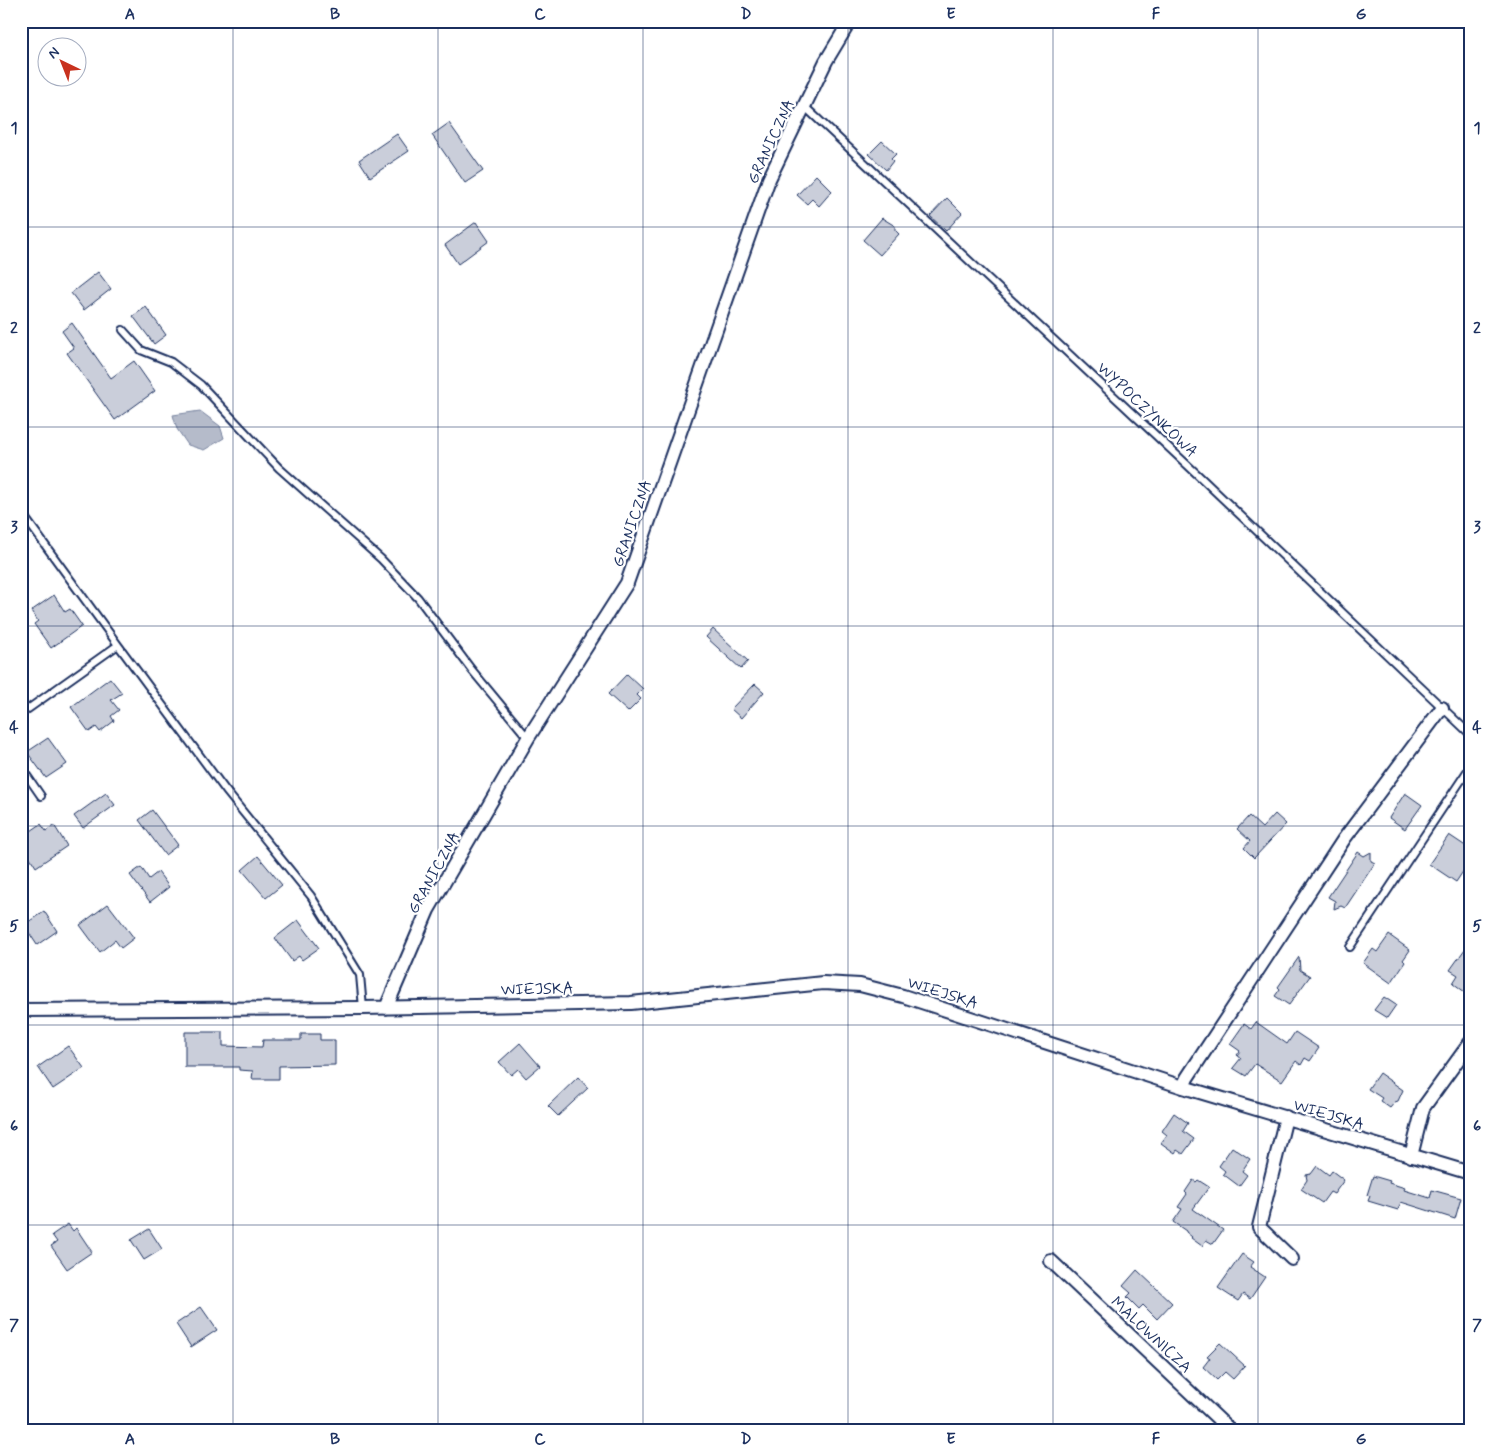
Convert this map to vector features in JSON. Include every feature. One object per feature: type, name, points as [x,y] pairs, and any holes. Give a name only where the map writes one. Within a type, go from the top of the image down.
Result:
[{"type":"street","name":"GRANICZNA","points":[[386,1008],[428,910],[528,738],[627,583],[768,179],[826,61],[850,21]]},
{"type":"street","points":[[1183,1086],[1344,839],[1442,708]]},
{"type":"street","name":"WIEJSKA","points":[[21,1010],[386,1008],[631,1003],[808,983],[860,985],[903,996],[1183,1086],[1470,1173]]},
{"type":"street","points":[[1410,1156],[1423,1108],[1470,1043]]},
{"type":"street","points":[[1286,1118],[1259,1227],[1292,1259]]},
{"type":"street","name":"MALOWNICZA","points":[[1051,1261],[1231,1431]]},
{"type":"lane","name":"WYPOCZYNKOWA","points":[[804,106],[1190,467],[1470,734]]},
{"type":"lane","points":[[124,330],[142,350],[171,362],[201,385],[279,468],[381,559],[418,598],[471,669],[528,738]]},
{"type":"lane","points":[[21,512],[226,791],[311,896],[360,975],[363,1008]]},
{"type":"lane","points":[[21,714],[118,645]]},
{"type":"lane","points":[[21,767],[40,796]]},
{"type":"lane","points":[[1350,947],[1470,767]]},
{"type":"water","points":[[200,411],[220,426],[224,438],[204,450],[188,445],[177,429],[173,415]]},
{"type":"building","points":[[449,123],[483,171],[465,183],[432,135]]},
{"type":"building","points":[[397,134],[409,151],[370,177],[359,160]]},
{"type":"building","points":[[882,141],[896,154],[891,159],[893,161],[886,170],[869,154]]},
{"type":"building","points":[[816,175],[832,191],[819,206],[812,199],[807,204],[797,195]]},
{"type":"building","points":[[947,198],[962,213],[946,231],[930,216]]},
{"type":"building","points":[[882,218],[895,226],[895,230],[899,234],[880,255],[863,240]]},
{"type":"building","points":[[476,222],[489,241],[458,264],[445,245]]},
{"type":"building","points":[[98,272],[111,289],[84,310],[71,293]]},
{"type":"building","points":[[146,307],[166,335],[154,344],[133,316]]},
{"type":"building","points":[[72,323],[111,378],[134,361],[155,391],[115,420],[67,353],[74,348],[62,331]]},
{"type":"building","points":[[54,595],[65,612],[70,609],[82,626],[51,648],[34,624],[38,621],[31,611]]},
{"type":"building","points":[[713,629],[748,661],[741,669],[706,637]]},
{"type":"building","points":[[627,674],[643,689],[637,695],[641,699],[628,712],[608,694]]},
{"type":"building","points":[[110,678],[122,693],[111,700],[119,710],[111,716],[114,721],[100,732],[96,727],[89,732],[71,707]]},
{"type":"building","points":[[755,684],[764,692],[741,718],[731,709]]},
{"type":"building","points":[[48,738],[67,764],[46,778],[27,752]]},
{"type":"building","points":[[106,793],[115,805],[83,828],[74,816]]},
{"type":"building","points":[[1405,793],[1422,805],[1405,829],[1389,818]]},
{"type":"building","points":[[152,810],[178,845],[165,855],[139,820]]},
{"type":"building","points":[[1275,814],[1286,824],[1254,858],[1244,848],[1250,841],[1237,829],[1249,816],[1262,828]]},
{"type":"building","points":[[41,824],[46,831],[54,825],[67,846],[36,867],[23,846],[29,842],[25,835]]},
{"type":"building","points":[[1449,835],[1470,849],[1465,858],[1470,861],[1456,882],[1429,864]]},
{"type":"building","points":[[1358,852],[1364,856],[1371,852],[1371,861],[1375,863],[1345,908],[1341,906],[1334,909],[1335,901],[1328,897]]},
{"type":"building","points":[[258,856],[282,885],[266,898],[242,870]]},
{"type":"building","points":[[141,867],[149,879],[158,872],[169,887],[150,902],[130,875]]},
{"type":"building","points":[[108,904],[134,938],[121,948],[115,940],[100,952],[80,925]]},
{"type":"building","points":[[44,911],[57,931],[37,945],[24,925]]},
{"type":"building","points":[[298,920],[319,948],[302,960],[299,956],[292,961],[275,938]]},
{"type":"building","points":[[1389,935],[1410,950],[1403,960],[1405,962],[1391,983],[1363,963],[1373,949],[1377,952]]},
{"type":"building","points":[[1470,942],[1470,996],[1453,983],[1458,975],[1450,970]]},
{"type":"building","points":[[1299,957],[1300,970],[1310,976],[1289,1005],[1275,996],[1280,989],[1278,987]]},
{"type":"building","points":[[1384,997],[1396,1005],[1387,1018],[1374,1010]]},
{"type":"building","points":[[1256,1022],[1287,1044],[1295,1032],[1319,1048],[1310,1061],[1305,1058],[1301,1065],[1296,1061],[1282,1081],[1255,1064],[1246,1076],[1233,1068],[1241,1058],[1237,1055],[1240,1051],[1230,1044],[1244,1024],[1251,1029]]},
{"type":"building","points":[[185,1032],[223,1032],[223,1046],[262,1047],[263,1040],[301,1040],[301,1034],[320,1034],[320,1040],[335,1040],[335,1065],[279,1066],[279,1079],[252,1079],[253,1071],[239,1070],[239,1067],[185,1067]]},
{"type":"building","points":[[520,1043],[540,1066],[526,1078],[518,1069],[511,1075],[499,1062]]},
{"type":"building","points":[[68,1046],[84,1068],[53,1089],[38,1067]]},
{"type":"building","points":[[1379,1073],[1403,1090],[1398,1101],[1390,1108],[1380,1101],[1382,1098],[1368,1089]]},
{"type":"building","points":[[578,1077],[588,1088],[558,1116],[548,1106]]},
{"type":"building","points":[[1174,1113],[1188,1123],[1183,1131],[1194,1139],[1183,1154],[1177,1150],[1175,1153],[1161,1143],[1167,1135],[1162,1131]]},
{"type":"building","points":[[1232,1147],[1250,1159],[1242,1171],[1247,1175],[1239,1186],[1223,1174],[1225,1171],[1219,1166]]},
{"type":"building","points":[[1317,1166],[1329,1175],[1332,1171],[1344,1180],[1334,1194],[1330,1192],[1322,1203],[1301,1189],[1307,1180],[1306,1175],[1311,1174]]},
{"type":"building","points":[[1373,1176],[1390,1181],[1389,1183],[1405,1188],[1404,1190],[1430,1198],[1432,1190],[1461,1198],[1455,1219],[1401,1202],[1398,1210],[1368,1201],[1370,1196],[1367,1195]]},
{"type":"building","points":[[1193,1180],[1196,1182],[1198,1180],[1209,1187],[1193,1209],[1223,1230],[1213,1244],[1206,1240],[1202,1246],[1173,1222],[1182,1209],[1178,1207],[1187,1194],[1185,1192]]},
{"type":"building","points":[[68,1224],[73,1231],[76,1228],[92,1252],[67,1269],[51,1246],[57,1242],[52,1235]]},
{"type":"building","points":[[149,1229],[162,1249],[144,1260],[131,1240]]},
{"type":"building","points":[[1242,1254],[1254,1262],[1250,1267],[1265,1277],[1250,1299],[1243,1294],[1238,1301],[1218,1288]]},
{"type":"building","points":[[1137,1270],[1172,1303],[1157,1319],[1143,1305],[1139,1309],[1127,1297],[1131,1293],[1123,1286]]},
{"type":"building","points":[[201,1307],[217,1330],[191,1347],[176,1324]]},
{"type":"building","points":[[1220,1343],[1245,1366],[1233,1379],[1225,1372],[1217,1380],[1203,1367],[1210,1358],[1207,1356]]}]
